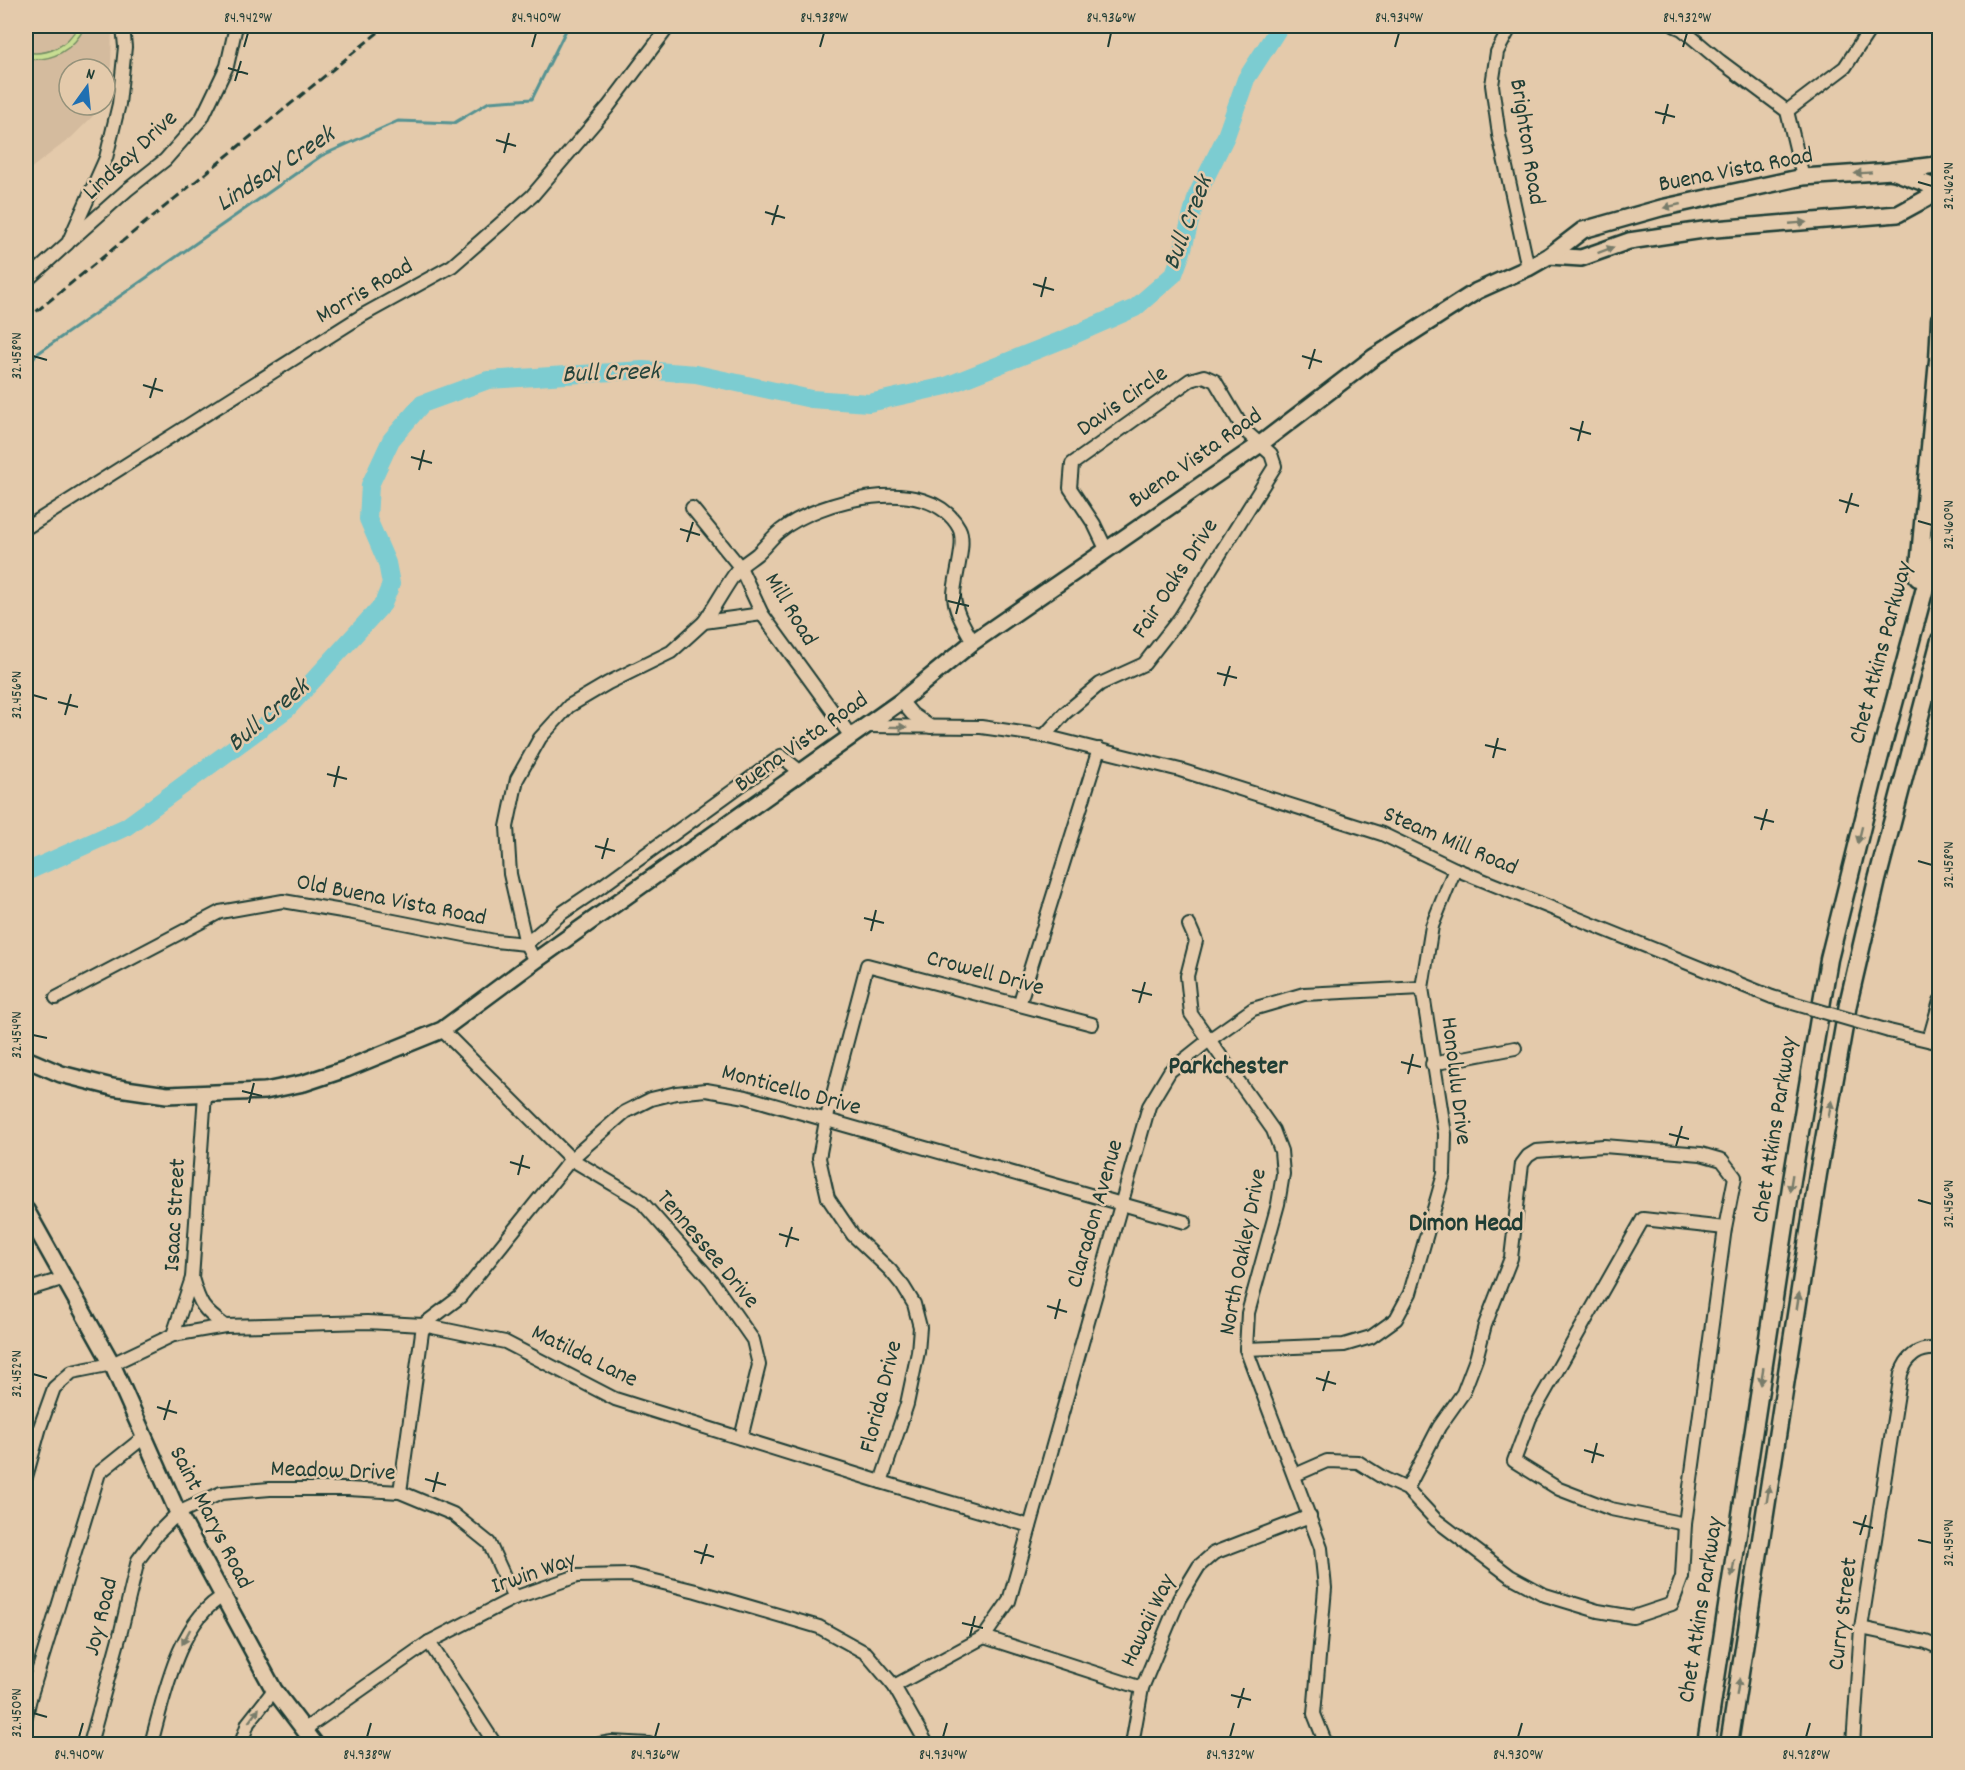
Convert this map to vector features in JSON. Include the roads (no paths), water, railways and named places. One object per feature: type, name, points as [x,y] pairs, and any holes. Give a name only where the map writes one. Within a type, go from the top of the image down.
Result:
[{"type":"highway","points":[[1892,171],[1940,165]]},
{"type":"highway","points":[[1884,740],[1920,569],[1940,319]]},
{"type":"highway","name":"Chet Atkins Parkway","points":[[1706,1744],[1791,1180],[1829,959],[1884,740],[1940,532]]},
{"type":"highway","name":"Chet Atkins Parkway","points":[[1729,1744],[1816,1185],[1848,1004],[1877,880],[1940,640]]},
{"type":"highway","points":[[1917,729],[1940,677]]},
{"type":"main road","name":"Buena Vista Road","points":[[26,1059],[61,1074],[112,1087],[167,1095],[265,1090],[304,1083],[346,1069],[442,1030],[535,961],[802,773],[850,735],[901,701],[973,642],[1258,445],[1374,357],[1477,291],[1549,256],[1583,230],[1661,208],[1803,177],[1892,171],[1940,190]]},
{"type":"main road","name":"Buena Vista Road","points":[[1549,256],[1581,258],[1629,241],[1703,230],[1898,214],[1940,190]]},
{"type":"main road","name":"Saint Marys Road","points":[[26,1210],[112,1364],[178,1513],[225,1595],[274,1690],[315,1744]]},
{"type":"street","points":[[68,243],[106,158],[119,104],[125,47],[123,26]]},
{"type":"street","name":"Lindsay Drive","points":[[26,280],[127,190],[165,160],[202,118],[227,66],[236,26]]},
{"type":"street","name":"Morris Road","points":[[26,528],[363,315],[452,266],[532,196],[608,107],[669,26]]},
{"type":"street","name":"Brighton Road","points":[[1511,26],[1497,52],[1492,85],[1499,135],[1527,268]]},
{"type":"street","points":[[1787,111],[1845,67],[1872,26]]},
{"type":"street","points":[[1680,27],[1720,61],[1787,111],[1803,177]]},
{"type":"street","name":"Davis Circle","points":[[1106,549],[1094,524],[1070,488],[1072,464],[1190,380],[1204,376],[1215,381],[1244,430],[1258,445]]},
{"type":"street","name":"Fair Oaks Drive","points":[[1044,736],[1065,713],[1100,684],[1144,664],[1180,618],[1275,466],[1271,454],[1258,445]]},
{"type":"street","points":[[535,961],[526,944],[510,874],[507,827],[517,779],[540,738],[569,706],[608,683],[671,652],[704,622],[740,567],[780,531],[807,515],[871,496],[905,496],[926,501],[945,511],[960,529],[961,556],[954,597],[963,624],[973,642]]},
{"type":"street","name":"Mill Road","points":[[692,508],[740,567],[762,614],[850,735]]},
{"type":"street","points":[[704,622],[762,614]]},
{"type":"street","points":[[901,701],[912,714],[932,727]]},
{"type":"street","name":"Steam Mill Road","points":[[864,726],[981,728],[1044,736],[1180,770],[1383,834],[1455,869],[1772,997],[1934,1042]]},
{"type":"street","points":[[1019,1005],[1099,749]]},
{"type":"street","points":[[526,944],[562,913],[781,756],[802,773]]},
{"type":"street","name":"Honolulu Drive","points":[[1246,1349],[1344,1345],[1371,1337],[1396,1319],[1410,1293],[1444,1174],[1445,1134],[1432,1064],[1422,988],[1432,926],[1455,869]]},
{"type":"street","name":"Old Buena Vista Road","points":[[56,998],[220,912],[283,901],[495,941],[526,944]]},
{"type":"street","name":"North Oakley Drive","points":[[1189,925],[1196,941],[1187,976],[1191,1014],[1273,1130],[1281,1151],[1283,1174],[1278,1204],[1248,1313],[1246,1349],[1321,1548],[1325,1588],[1314,1714],[1326,1744]]},
{"type":"street","name":"Crowell Drive","points":[[867,965],[1092,1024]]},
{"type":"street","name":"Florida Drive","points":[[867,965],[826,1121],[819,1158],[828,1198],[853,1235],[890,1270],[903,1286],[914,1304],[920,1327],[918,1352],[907,1404],[881,1482]]},
{"type":"street","name":"Claradon Avenue","points":[[894,1686],[984,1637],[1010,1601],[1149,1106],[1170,1071],[1253,1009],[1304,994],[1422,988]]},
{"type":"street","points":[[1934,1042],[1940,1000]]},
{"type":"street","name":"Tennessee Drive","points":[[442,1030],[571,1159],[640,1200],[711,1280],[753,1340],[759,1365],[741,1438]]},
{"type":"street","points":[[1432,1064],[1515,1048]]},
{"type":"street","name":"Monticello Drive","points":[[423,1325],[460,1297],[571,1159],[625,1112],[651,1100],[676,1093],[706,1090],[746,1097],[1185,1222]]},
{"type":"street","name":"Isaac Street","points":[[205,1094],[192,1278],[200,1305],[225,1326]]},
{"type":"street","points":[[1295,1474],[1327,1461],[1359,1462],[1385,1479],[1407,1489],[1436,1520],[1510,1576],[1545,1595],[1587,1608],[1633,1617],[1672,1604],[1682,1577],[1685,1524],[1725,1228],[1735,1177],[1722,1160],[1701,1154],[1604,1146],[1536,1151],[1528,1156],[1522,1164],[1510,1258],[1485,1325],[1476,1359],[1463,1393],[1439,1427],[1407,1489]]},
{"type":"street","points":[[1685,1524],[1611,1509],[1558,1489],[1514,1461],[1530,1418],[1643,1218],[1725,1228]]},
{"type":"street","points":[[26,1290],[65,1278]]},
{"type":"street","points":[[173,1335],[192,1278]]},
{"type":"street","name":"Matilda Lane","points":[[26,1477],[54,1388],[72,1372],[112,1364],[173,1335],[225,1326],[367,1322],[423,1325],[505,1342],[615,1399],[1030,1526]]},
{"type":"street","points":[[400,1492],[423,1325]]},
{"type":"street","name":"Curry Street","points":[[1853,1744],[1861,1628],[1900,1374],[1905,1361],[1916,1352],[1927,1348],[1940,1349]]},
{"type":"street","points":[[26,1716],[28,1698],[99,1473],[144,1437]]},
{"type":"street","name":"Meadow Drive","points":[[178,1513],[221,1493],[292,1489],[400,1492],[453,1514],[489,1543],[514,1598]]},
{"type":"street","name":"Joy Road","points":[[90,1744],[138,1560],[158,1533],[178,1513]]},
{"type":"street","name":"Hawaii Way","points":[[1132,1744],[1142,1688],[1179,1599],[1198,1566],[1214,1553],[1310,1516]]},
{"type":"street","name":"Irwin Way","points":[[305,1729],[429,1642],[514,1598],[577,1576],[631,1575],[696,1591],[819,1627],[867,1653],[894,1686],[927,1744]]},
{"type":"street","points":[[151,1744],[185,1636],[212,1602],[225,1595]]},
{"type":"street","points":[[1861,1628],[1926,1642],[1940,1648]]},
{"type":"street","points":[[984,1637],[1142,1688]]},
{"type":"street","points":[[429,1642],[495,1744]]},
{"type":"street","points":[[241,1744],[248,1723],[274,1690]]},
{"type":"street","points":[[600,1744],[612,1742],[649,1744]]},
{"type":"waterway","name":"Lindsay Creek","points":[[26,365],[37,354],[321,156],[398,121],[454,123],[489,102],[532,99],[568,26]]},
{"type":"waterway","name":"Bull Creek","points":[[26,872],[126,827],[287,709],[383,604],[391,584],[387,563],[368,519],[370,485],[391,440],[422,404],[488,380],[643,370],[696,374],[811,399],[869,403],[946,386],[1067,338],[1135,308],[1174,274],[1197,195],[1226,136],[1246,79],[1280,26]]},
{"type":"railway","points":[[26,320],[386,26]]},
{"type":"district","name":"Parkchester","points":[[1228,1067]]},
{"type":"district","name":"Dimon Head","points":[[1466,1224]]}]
